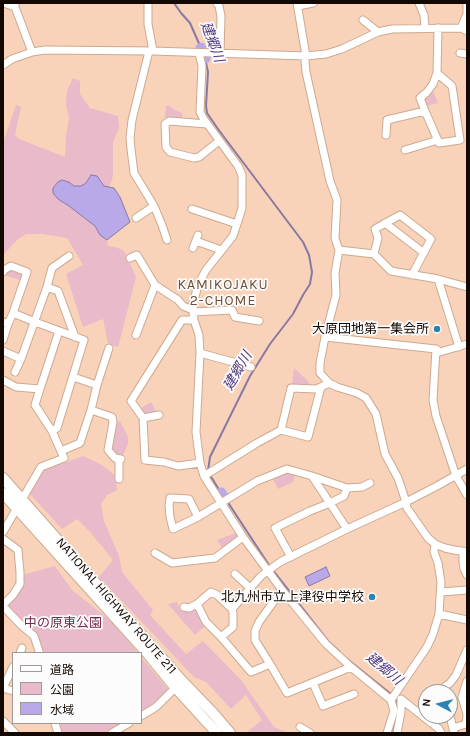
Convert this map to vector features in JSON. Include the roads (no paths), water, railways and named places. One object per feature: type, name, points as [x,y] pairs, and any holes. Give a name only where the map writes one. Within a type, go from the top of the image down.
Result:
[{"type":"highway","name":"NATIONAL HIGHWAY ROUTE 211","points":[[3,478],[178,684],[217,733]]},
{"type":"highway","name":"NATIONAL HIGHWAY ROUTE 211","points":[[3,492],[144,649],[178,684],[212,712],[230,733]]},
{"type":"street","points":[[4,3],[15,5],[32,52]]},
{"type":"street","points":[[148,3],[148,24],[151,51],[132,120],[130,138],[134,173],[154,206],[167,240]]},
{"type":"street","points":[[217,3],[221,16],[220,53]]},
{"type":"street","points":[[313,3],[298,5],[306,56],[306,72],[330,181],[337,200],[335,238],[339,250],[335,273],[336,295],[325,337],[320,363],[320,374],[329,383],[357,393],[366,398],[376,414],[385,454],[398,478],[407,508],[428,538],[435,544],[445,548],[465,551],[463,561],[464,569],[467,575]]},
{"type":"street","points":[[419,3],[424,16],[425,28]]},
{"type":"street","points":[[3,65],[32,52],[45,50],[151,51],[306,56],[326,54],[342,49],[378,32],[392,28],[464,29],[467,14],[467,3]]},
{"type":"street","points":[[363,20],[378,32]]},
{"type":"street","points":[[437,73],[452,86],[460,140],[439,143],[420,98],[433,84],[437,73],[438,28]]},
{"type":"street","points":[[202,53],[200,112],[238,166],[242,175],[242,208],[233,236],[206,270],[198,284],[193,304],[194,320],[199,335],[200,353],[196,432],[200,463],[205,476],[243,536],[271,570],[282,590],[326,644],[350,667],[391,700],[396,711],[397,733]]},
{"type":"street","points":[[386,135],[387,120],[425,111]]},
{"type":"street","points":[[207,124],[169,120],[165,124],[166,147],[170,152],[194,158],[219,141]]},
{"type":"street","points":[[405,150],[438,140]]},
{"type":"street","points":[[136,218],[154,206]]},
{"type":"street","points":[[192,209],[237,224]]},
{"type":"street","points":[[374,254],[378,238],[375,229],[400,215],[432,238],[412,275]]},
{"type":"street","points":[[386,223],[424,253]]},
{"type":"street","points":[[196,241],[221,250]]},
{"type":"street","points":[[339,250],[374,254],[391,271],[467,287]]},
{"type":"street","points":[[130,258],[137,255],[155,285],[178,300],[183,306],[193,311],[232,310],[235,317],[259,321]]},
{"type":"street","points":[[15,372],[35,322],[52,268],[68,256]]},
{"type":"street","points":[[3,272],[11,266],[27,272],[13,313],[6,323],[3,340]]},
{"type":"street","points":[[438,280],[459,347]]},
{"type":"street","points":[[445,299],[452,283]]},
{"type":"street","points":[[136,335],[155,285]]},
{"type":"street","points":[[47,287],[58,291],[75,337]]},
{"type":"street","points":[[13,313],[84,340],[57,428],[52,430]]},
{"type":"street","points":[[194,320],[182,320],[131,401],[143,418],[145,460],[164,462],[178,466],[200,463]]},
{"type":"street","points":[[3,532],[41,467],[64,458],[52,430],[36,405],[59,331]]},
{"type":"street","points":[[325,337],[436,349],[440,352],[467,344]]},
{"type":"street","points":[[61,451],[80,443],[109,348]]},
{"type":"street","points":[[436,349],[433,400],[436,416],[456,476],[467,495]]},
{"type":"street","points":[[3,351],[21,358]]},
{"type":"street","points":[[200,353],[251,367]]},
{"type":"street","points":[[73,377],[97,385]]},
{"type":"street","points":[[3,380],[16,387],[40,389]]},
{"type":"street","points":[[281,430],[291,388],[316,389],[329,383]]},
{"type":"street","points":[[205,476],[257,443],[281,430],[308,437],[321,387]]},
{"type":"street","points":[[91,410],[112,417],[113,422],[108,450],[115,458],[120,459],[119,479]]},
{"type":"street","points":[[143,418],[159,415]]},
{"type":"street","points":[[198,516],[189,499],[170,498],[170,517],[174,529],[198,516],[222,503],[257,482],[287,469],[347,488],[362,487],[370,483]]},
{"type":"street","points":[[232,609],[261,576],[280,562],[406,502],[467,469]]},
{"type":"street","points":[[312,476],[347,530]]},
{"type":"street","points":[[291,557],[275,528],[344,496],[347,488]]},
{"type":"street","points":[[155,553],[172,563],[215,558],[243,536]]},
{"type":"street","points":[[3,539],[18,550],[20,572],[20,584],[3,606],[34,636],[39,651]]},
{"type":"street","points":[[391,700],[427,647],[434,634],[439,614],[441,592],[438,563],[434,552],[435,544]]},
{"type":"street","points":[[235,574],[250,588]]},
{"type":"street","points":[[282,590],[259,622],[255,631],[255,640],[287,693],[350,667]]},
{"type":"street","points":[[441,592],[467,590]]},
{"type":"street","points":[[184,607],[189,608],[197,604],[211,592],[217,594],[232,609],[233,613],[233,627],[220,637]]},
{"type":"street","points":[[197,604],[206,622],[251,672],[270,664]]},
{"type":"street","points":[[439,614],[467,620]]},
{"type":"street","points":[[449,684],[456,676],[467,650]]},
{"type":"street","points":[[3,688],[12,669]]},
{"type":"street","points":[[454,730],[466,724],[467,715],[462,697],[467,681]]},
{"type":"street","points":[[313,683],[323,706],[354,694]]},
{"type":"street","points":[[142,715],[156,707],[178,684]]},
{"type":"street","points":[[387,733],[401,699],[439,729],[441,733]]},
{"type":"street","points":[[3,721],[15,733]]},
{"type":"street","points":[[112,733],[127,724]]},
{"type":"street","points":[[300,727],[310,733]]},
{"type":"water","points":[[91,175],[97,176],[104,186],[114,188],[120,197],[130,222],[107,240],[100,235],[95,226],[58,199],[53,193],[53,188],[62,180],[69,182],[74,186],[81,186],[86,183]]},
{"type":"water","points":[[326,567],[330,576],[309,586],[305,577]]},
{"type":"waterway","name":"建郷川","points":[[174,3],[190,23],[201,48]]},
{"type":"waterway","name":"建郷川","points":[[201,48],[205,58]]},
{"type":"waterway","name":"建郷川","points":[[205,58],[208,72],[207,113],[303,242],[309,255],[312,272],[310,284],[293,314],[270,344],[250,376],[210,457],[208,471]]},
{"type":"waterway","name":"建郷川","points":[[210,475],[221,493]]},
{"type":"waterway","name":"建郷川","points":[[221,493],[225,499]]},
{"type":"waterway","name":"建郷川","points":[[227,501],[269,565],[329,642],[340,652]]},
{"type":"waterway","name":"建郷川","points":[[346,658],[391,694],[396,699],[398,706]]},
{"type":"waterway","name":"建郷川","points":[[393,733],[396,722]]},
{"type":"place","name":"大原団地第一集会所","points":[[437,329]]},
{"type":"place","name":"北九州市立上津役中学校","points":[[372,597]]},
{"type":"district","name":"KAMIKOJAKU 2-CHOME","points":[[223,294]]},
{"type":"park label","name":"中の原東公園","points":[[63,623]]}]
